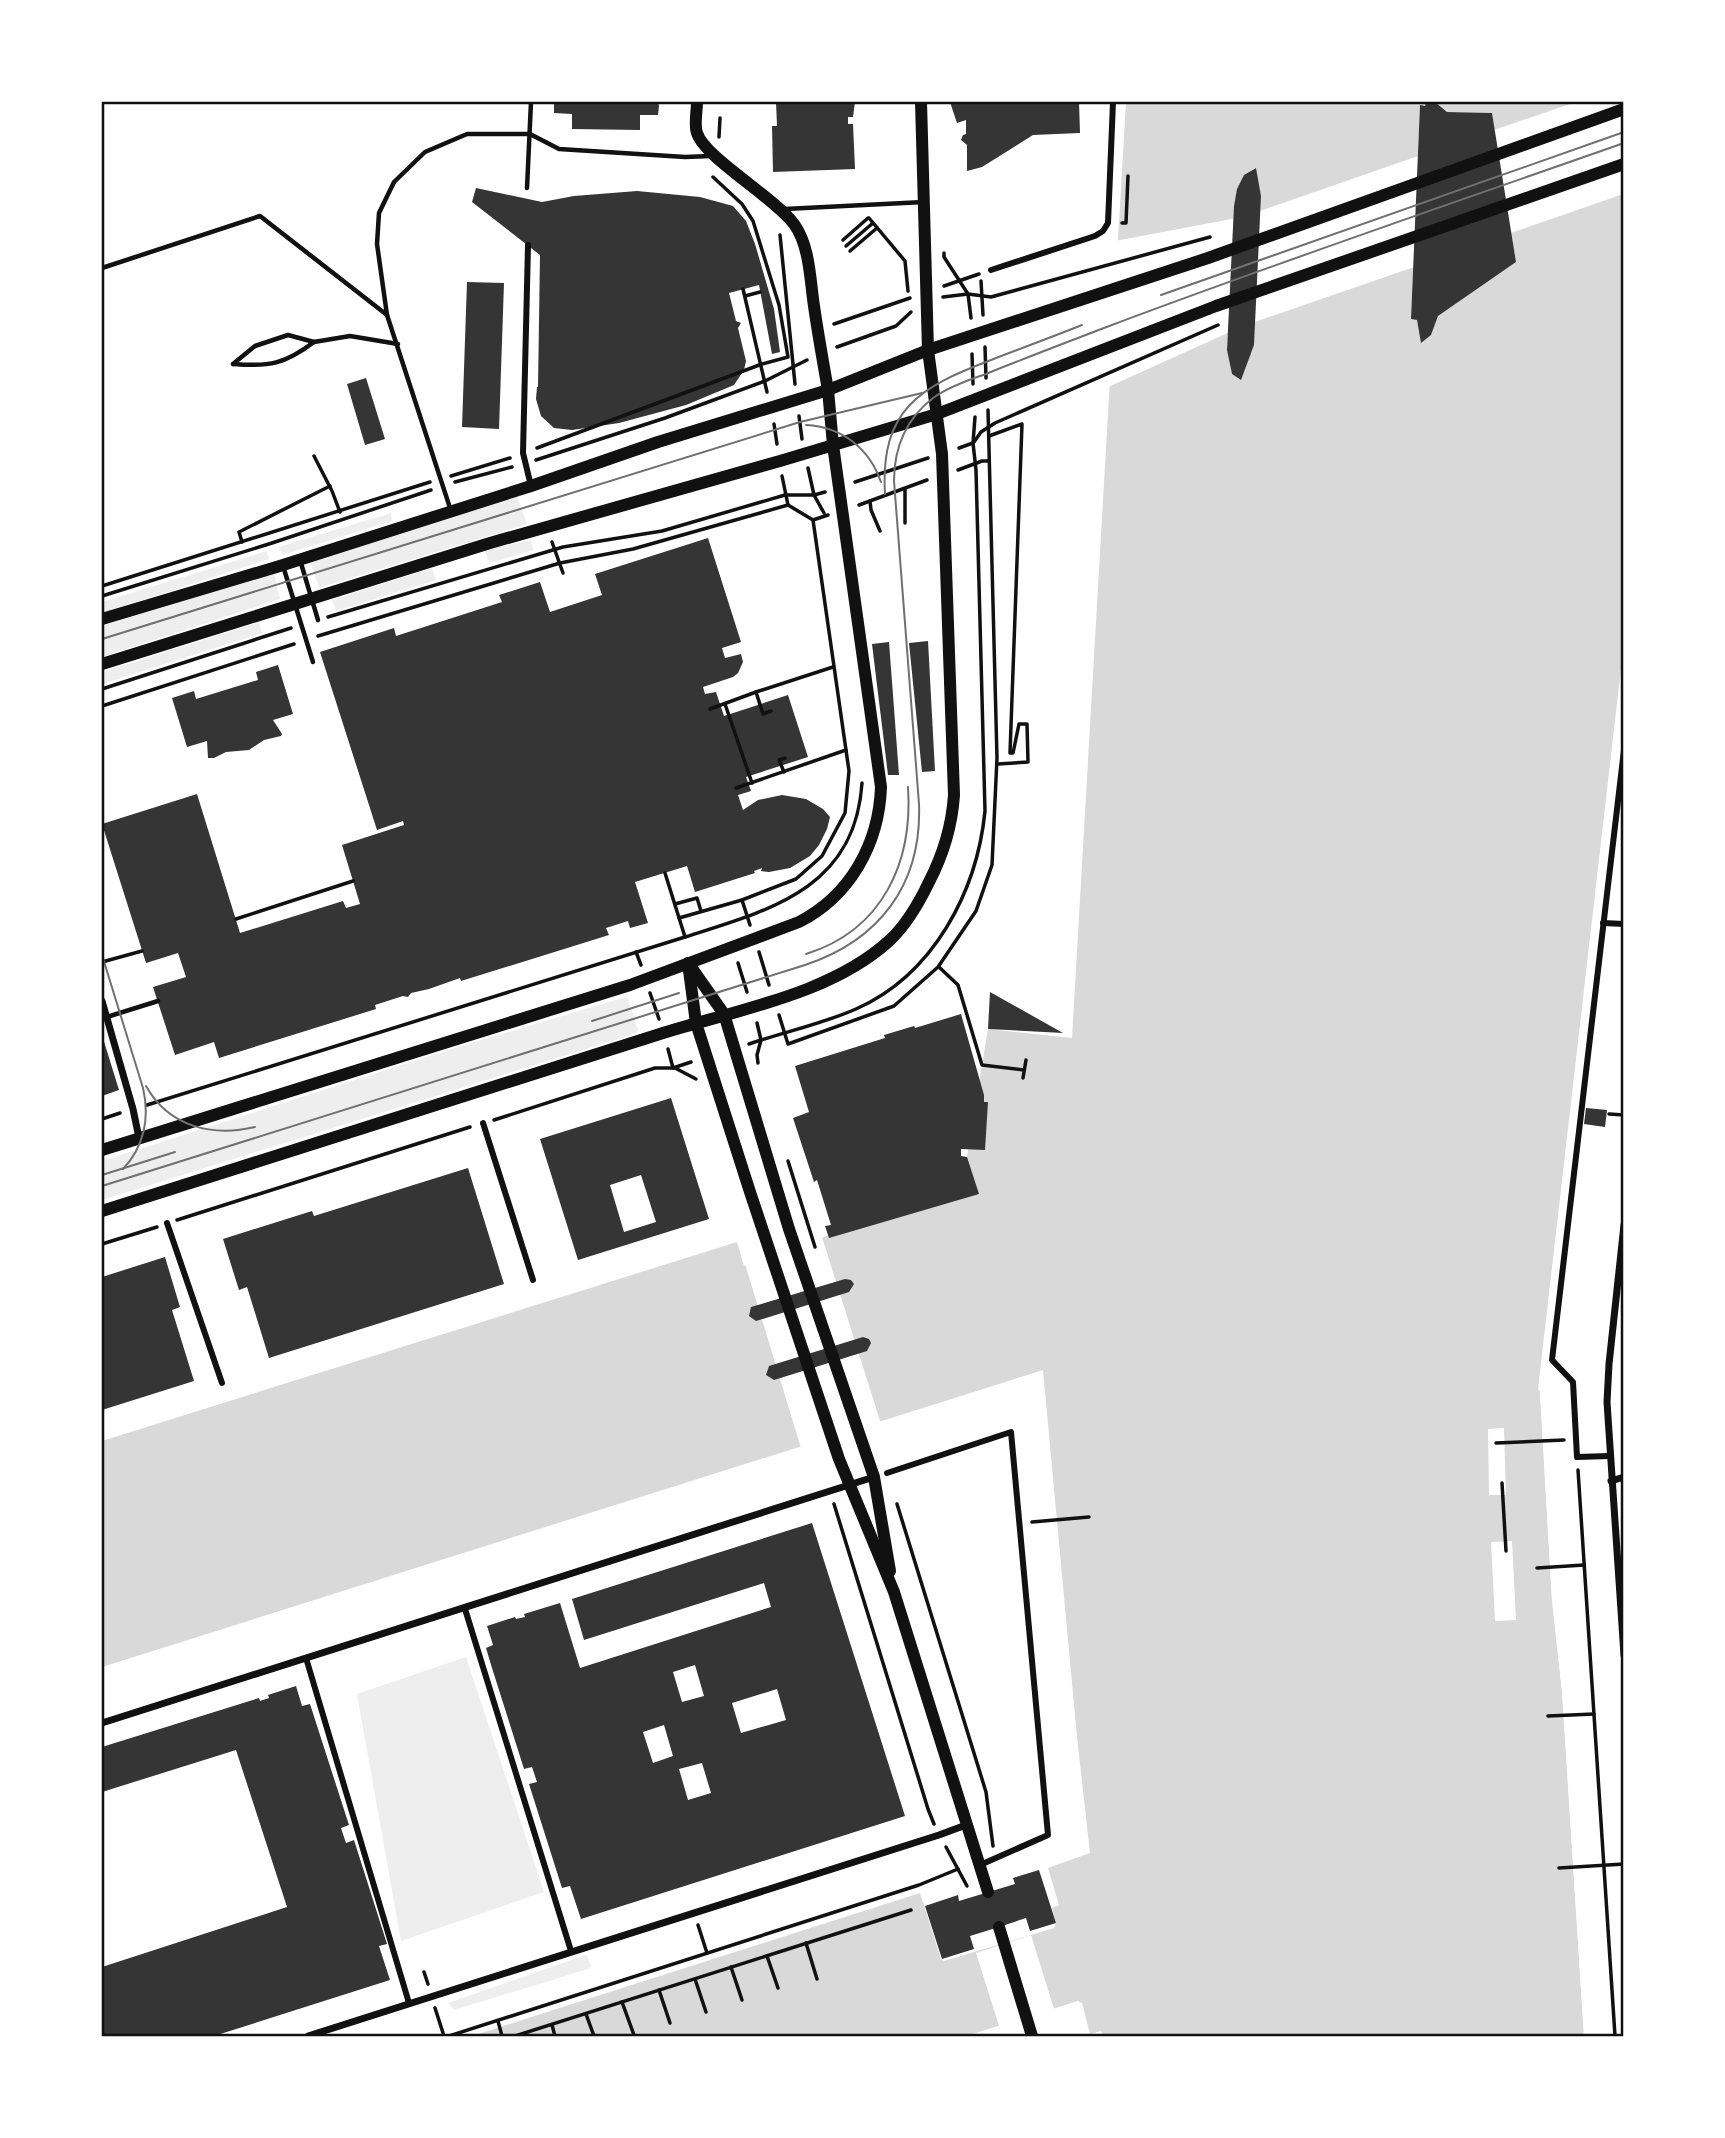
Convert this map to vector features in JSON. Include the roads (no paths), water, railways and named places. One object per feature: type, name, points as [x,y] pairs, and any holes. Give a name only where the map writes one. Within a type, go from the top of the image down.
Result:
[{"type":"main road","points":[[102,1150],[646,980],[734,948],[809,916],[834,898],[860,865],[878,820],[881,787],[833,445],[828,390],[805,251],[796,226],[781,209],[716,156],[696,132],[697,102]]},
{"type":"main road","points":[[102,1211],[774,1000],[849,969],[889,940],[916,907],[940,858],[953,806],[954,782],[942,454],[928,350],[921,102]]},
{"type":"main road","points":[[102,619],[283,565],[531,486],[658,442],[796,401],[928,350],[1208,258],[1623,109]]},
{"type":"main road","points":[[102,664],[490,543],[937,414],[1216,306],[1623,164]]},
{"type":"main road","points":[[688,964],[724,1014],[789,1229],[865,1450],[881,1475],[894,1592]]},
{"type":"main road","points":[[688,964],[696,1023],[764,1236],[839,1459],[894,1592],[988,1892]]},
{"type":"main road","points":[[999,1927],[1030,2032]]},
{"type":"street","points":[[991,270],[1103,232],[1108,223],[1113,102]]},
{"type":"street","points":[[528,246],[523,453],[531,486]]},
{"type":"street","points":[[1610,1456],[1577,1457],[1573,1382],[1552,1360],[1623,750]]},
{"type":"street","points":[[1603,923],[1623,924]]},
{"type":"street","points":[[102,1001],[139,1138]]},
{"type":"street","points":[[483,1124],[533,1280]]},
{"type":"street","points":[[167,1223],[222,1383]]},
{"type":"street","points":[[1623,1225],[1608,1376],[1611,1481],[1623,1655]]},
{"type":"street","points":[[102,1723],[465,1609],[1011,1432],[1048,1835],[980,1865]]},
{"type":"street","points":[[1611,1481],[1623,1478]]},
{"type":"street","points":[[465,1609],[571,1951]]},
{"type":"street","points":[[306,1658],[409,2003]]},
{"type":"street","points":[[308,2036],[967,1825]]},
{"type":"lane","points":[[527,188],[531,102]]},
{"type":"lane","points":[[451,511],[387,314],[378,234],[379,214],[394,182],[425,152],[467,134],[530,134],[559,149],[685,157],[716,156]]},
{"type":"lane","points":[[781,209],[924,202]]},
{"type":"lane","points":[[102,268],[260,216],[387,314]]},
{"type":"lane","points":[[314,342],[295,356],[262,367],[233,364],[255,345],[288,335],[314,342],[350,336],[398,344]]},
{"type":"lane","points":[[300,559],[318,620]]},
{"type":"lane","points":[[283,565],[313,662]]},
{"type":"lane","points":[[107,1017],[158,1001]]},
{"type":"tram line","points":[[1161,295],[1624,132]]},
{"type":"tram line","points":[[102,1186],[805,965],[855,941],[875,924],[904,884],[918,833],[919,804],[894,481],[899,445],[909,425],[924,406],[958,384],[1104,328],[1624,143]]},
{"type":"tram line","points":[[885,494],[885,465],[889,441],[909,405],[944,380],[1082,325]]},
{"type":"tram line","points":[[102,639],[800,422],[922,393]]},
{"type":"tram line","points":[[806,425],[831,430],[852,442],[869,459],[881,482]]},
{"type":"tram line","points":[[806,954],[833,943],[855,928],[888,890],[905,841],[908,787]]},
{"type":"tram line","points":[[102,955],[145,1099],[144,1132],[136,1151],[123,1169]]},
{"type":"tram line","points":[[592,1021],[679,993]]},
{"type":"tram line","points":[[146,1086],[167,1111],[193,1126],[223,1131],[255,1127]]},
{"type":"tram line","points":[[102,1175],[175,1152]]}]
